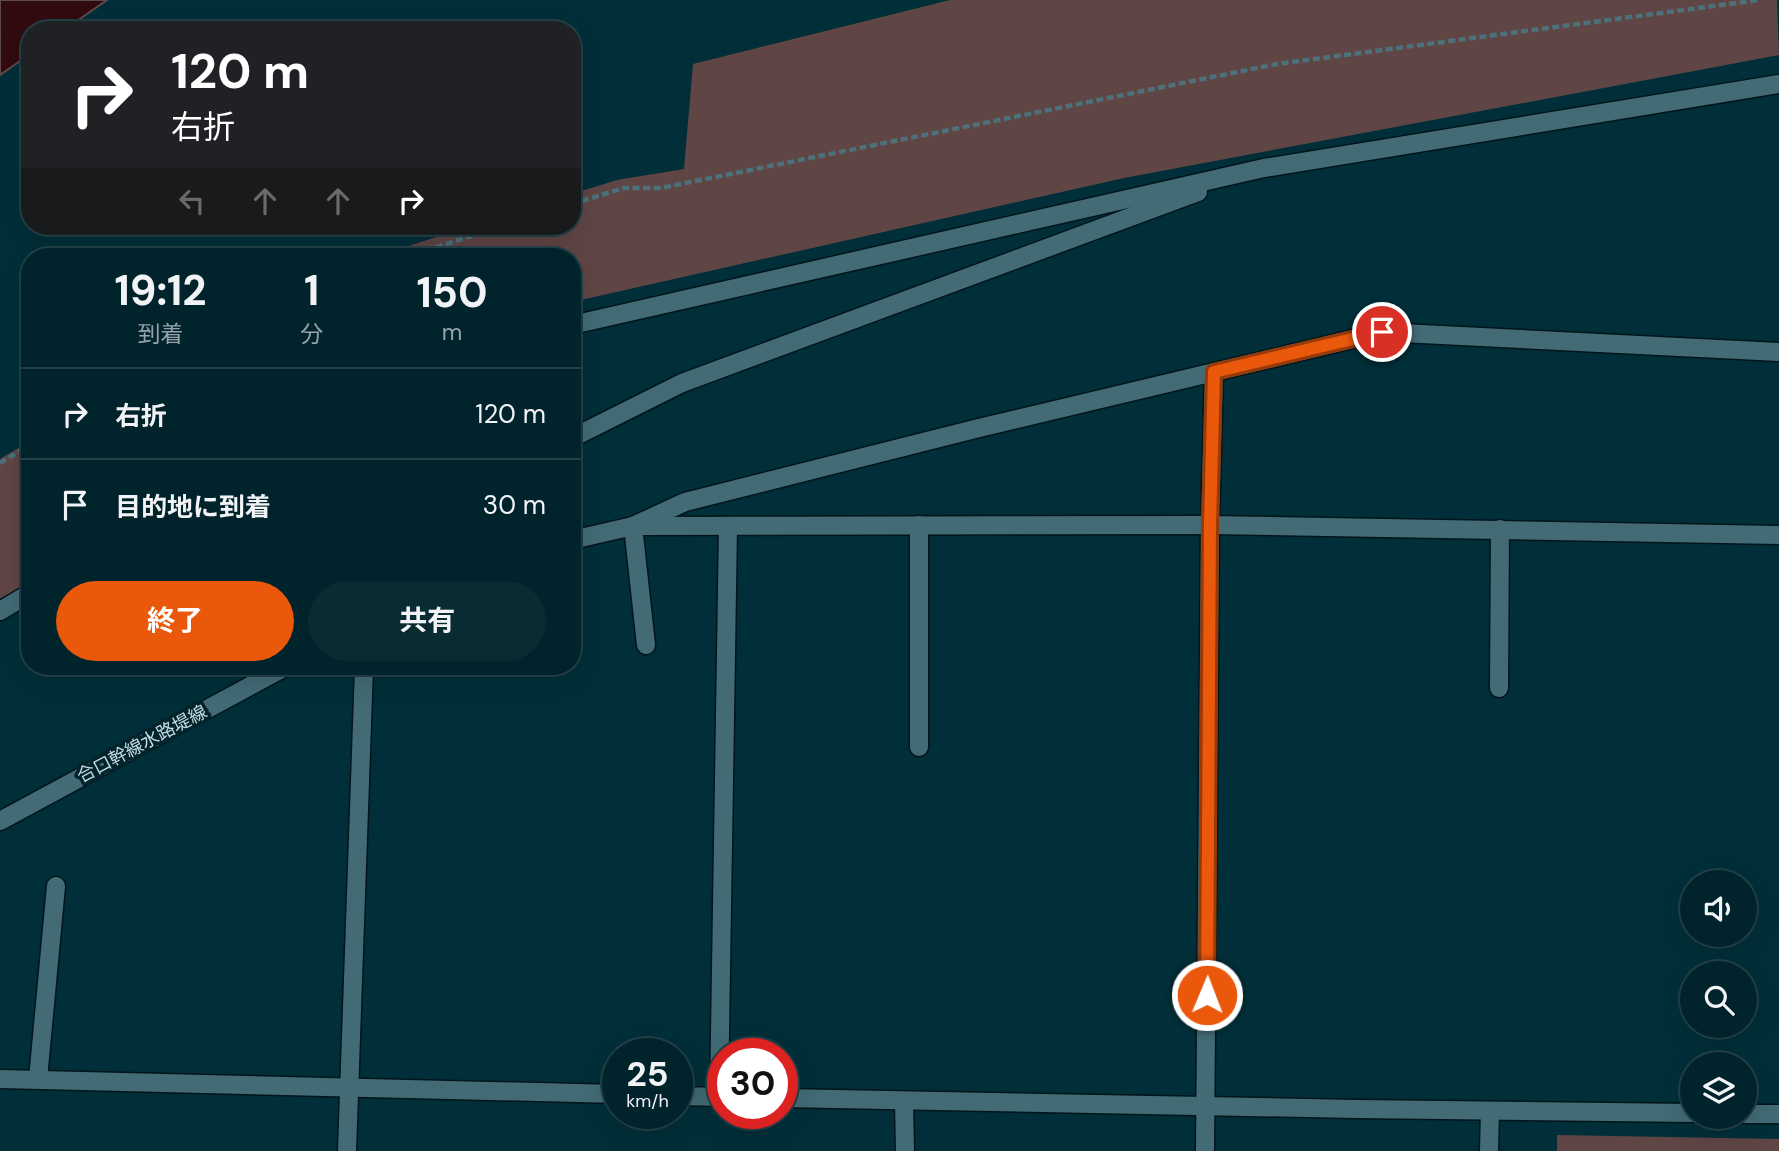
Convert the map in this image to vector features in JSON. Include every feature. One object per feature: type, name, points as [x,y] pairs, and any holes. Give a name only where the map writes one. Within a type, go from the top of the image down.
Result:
[{"type":"street","points":[[581,323],[1264,168],[1779,83]]},
{"type":"street","points":[[581,434],[682,383],[1264,168]]},
{"type":"street","points":[[581,538],[633,526],[685,502],[1382,332],[1779,352]]},
{"type":"street","points":[[1205,1151],[1210,525],[1214,372]]},
{"type":"street","points":[[919,525],[919,747]]},
{"type":"street","points":[[633,526],[1210,525],[1779,535]]},
{"type":"street","points":[[633,526],[646,645]]},
{"type":"street","points":[[722,1038],[728,526]]},
{"type":"street","points":[[1499,688],[1500,529]]},
{"type":"street","points":[[0,611],[21,598]]},
{"type":"street","name":"合口幹線水路堤線","points":[[0,821],[270,675]]},
{"type":"street","points":[[347,1151],[364,675]]},
{"type":"street","points":[[38,1079],[56,886]]},
{"type":"street","points":[[0,1079],[198,1086],[602,1094]]},
{"type":"street","points":[[798,1098],[1680,1113]]},
{"type":"street","points":[[904,1101],[905,1151]]},
{"type":"street","points":[[1489,1151],[1490,1111]]},
{"type":"street","points":[[1757,1114],[1779,1114]]},
{"type":"path","points":[[581,201],[624,188],[661,188],[1277,64],[1759,0]]},
{"type":"path","points":[[433,248],[474,235]]},
{"type":"path","points":[[0,463],[21,450]]},
{"type":"shaded area","points":[[0,0],[107,0],[77,21],[21,21],[21,60],[0,75]]},
{"type":"shaded area","points":[[950,0],[1777,0],[1779,55],[1124,178],[581,300],[581,248],[402,248],[443,235],[581,235],[581,191],[617,180],[684,169],[693,64]]},
{"type":"shaded area","points":[[21,446],[21,588],[0,601],[0,459]]},
{"type":"shaded area","points":[[1557,1135],[1779,1139],[1779,1151],[1557,1151]]},
{"type":"route","points":[[1207,995],[1210,525],[1214,372],[1382,332]]}]
